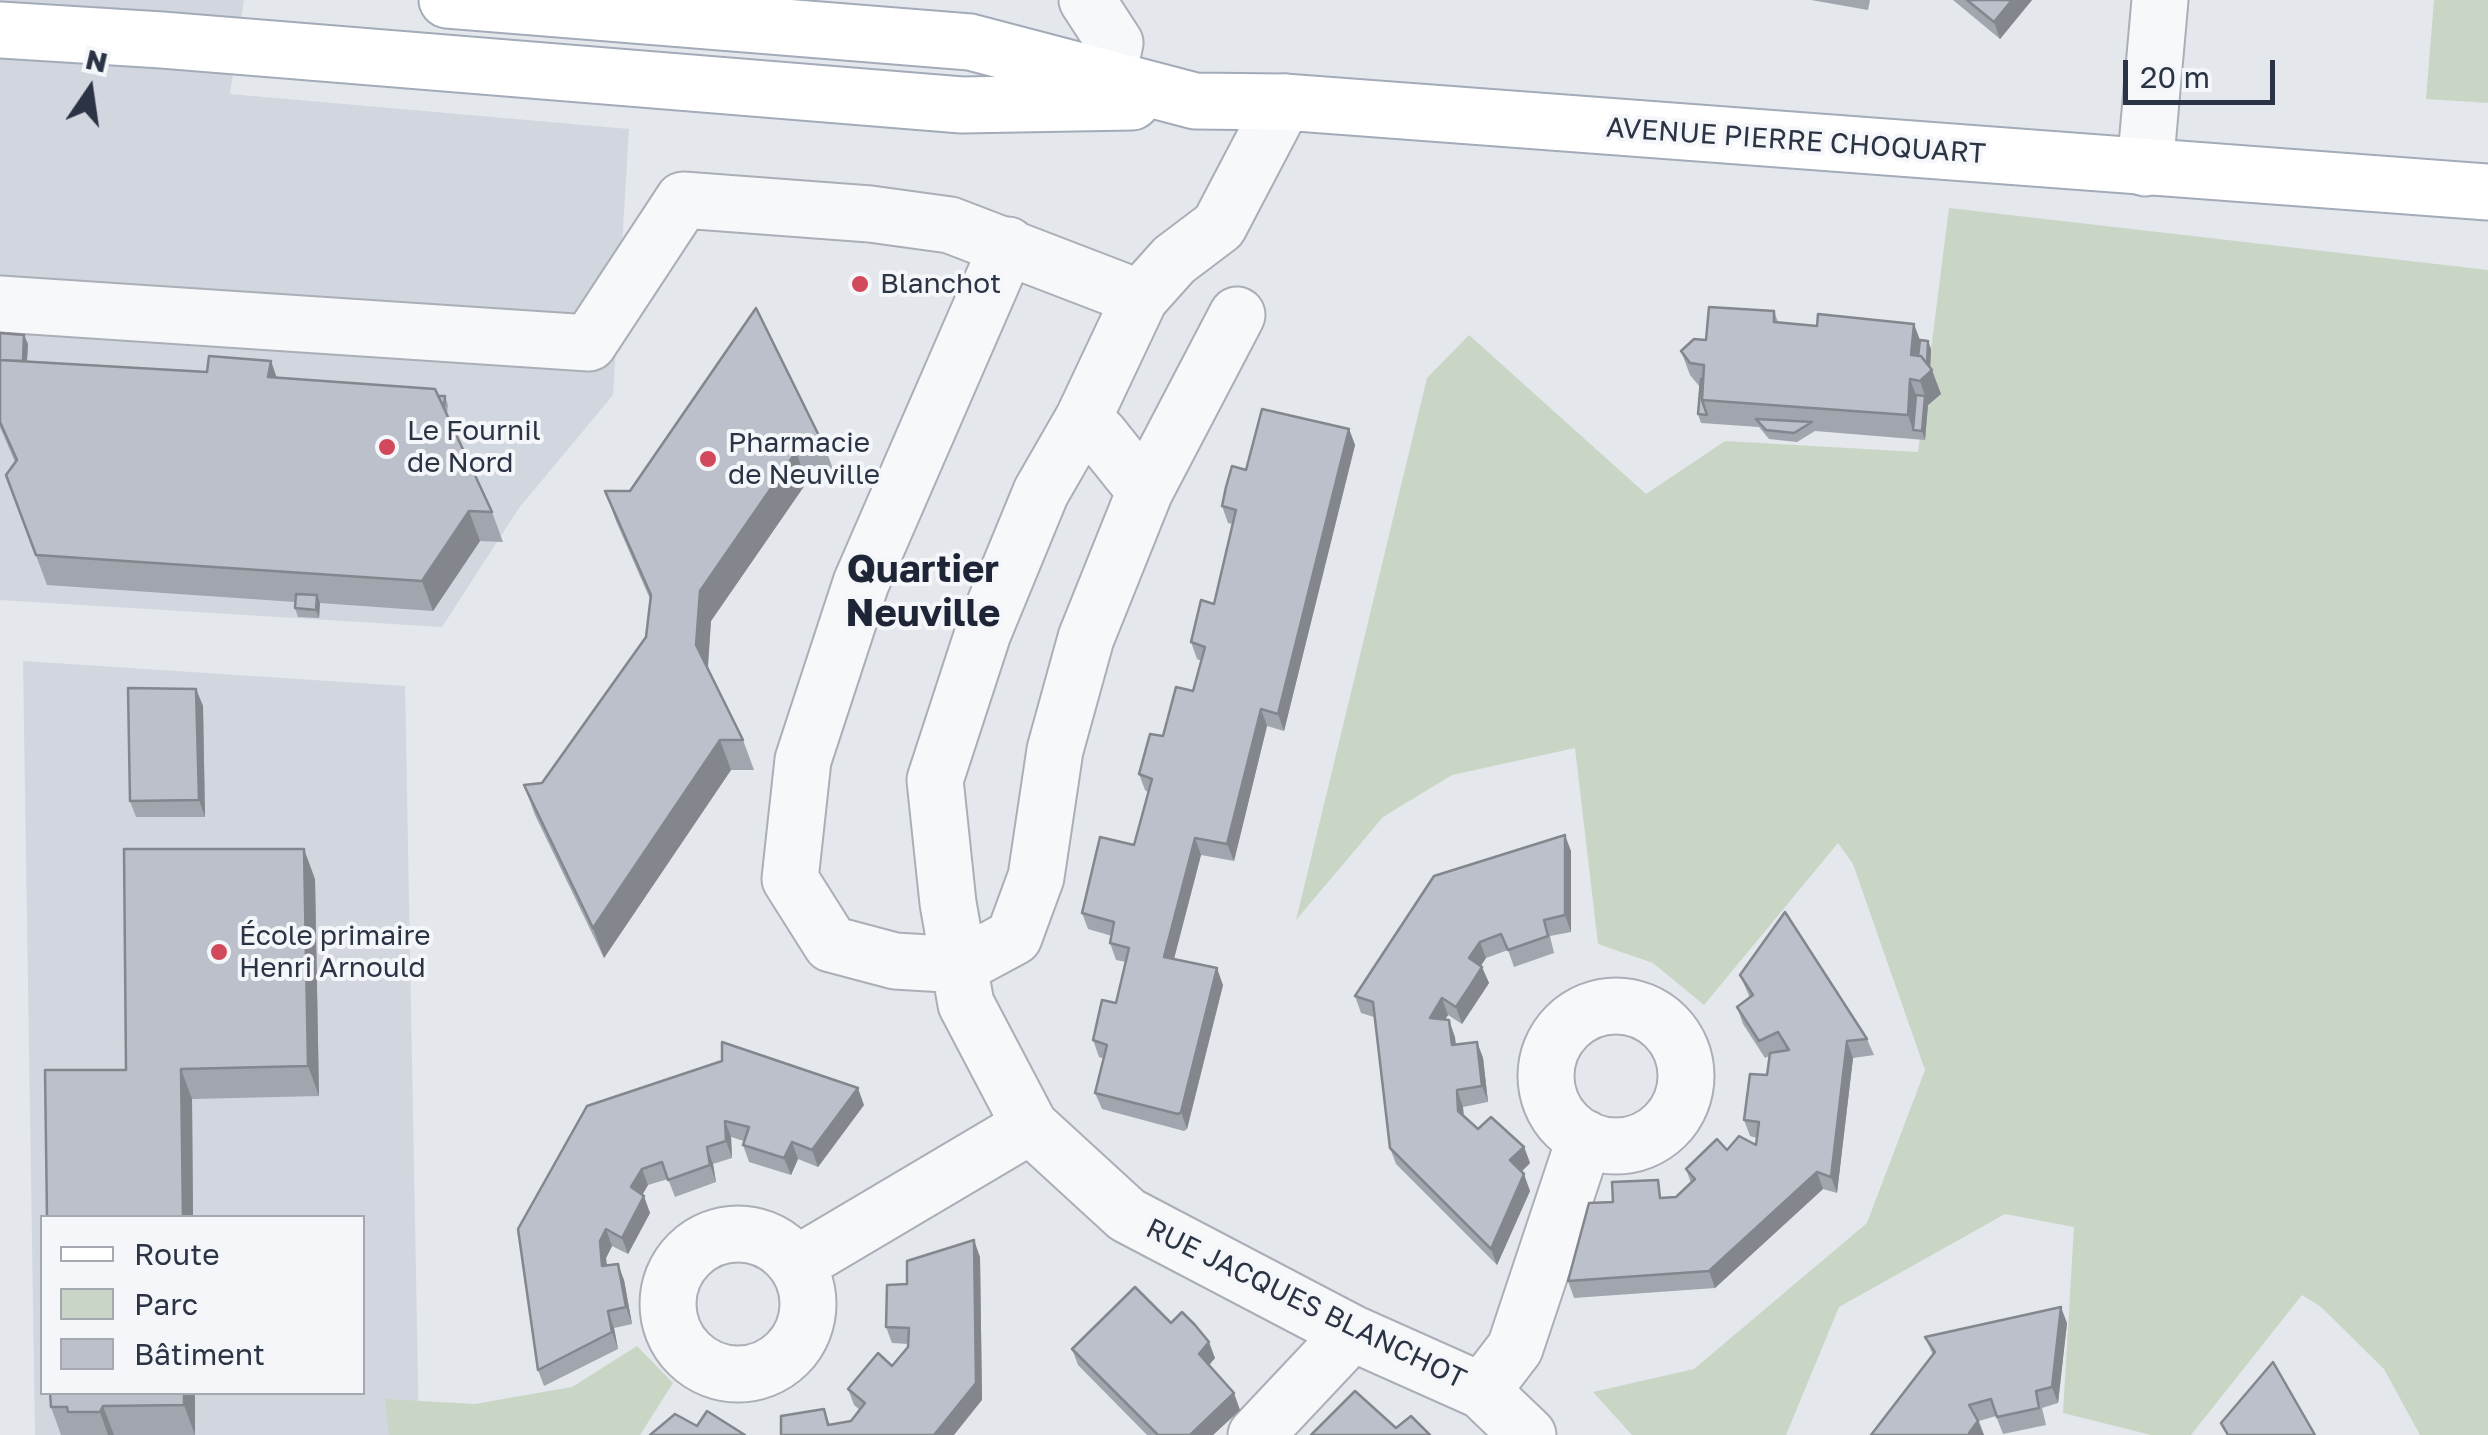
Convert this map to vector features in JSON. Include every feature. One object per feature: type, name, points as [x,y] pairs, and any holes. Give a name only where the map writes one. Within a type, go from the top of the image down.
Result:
[{"type":"main road","name":"AVENUE PIERRE CHOQUART","points":[[447,0],[970,42],[1195,100],[1284,102],[2488,192]]},
{"type":"main road","points":[[0,30],[962,106],[1195,100]]},
{"type":"street","points":[[1087,0],[1115,43],[1108,76]]},
{"type":"street","points":[[2145,168],[2160,0]]},
{"type":"street","name":"RUE JACQUES BLANCHOT","points":[[1284,102],[1219,226],[1174,260],[1140,298],[1082,419],[1041,492],[990,616],[935,780],[948,903],[966,1004],[1030,1126],[1128,1215],[1352,1333],[1482,1391],[1528,1435]]},
{"type":"street","points":[[0,304],[590,343],[683,200],[870,214],[950,225],[1140,298]]},
{"type":"street","points":[[1008,246],[862,583],[803,760],[790,879],[831,944],[895,961],[962,965],[1014,937],[1036,877],[1055,750],[1086,638],[1144,491],[1237,315]]},
{"type":"street","points":[[1082,419],[1100,434],[1144,491]]},
{"type":"street","points":[[797,1264],[1030,1126]]},
{"type":"street","points":[[1482,1391],[1515,1348],[1584,1138]]},
{"type":"street","points":[[1256,1435],[1352,1333]]},
{"type":"shaded area","points":[[0,0],[244,0],[230,94],[629,129],[613,395],[519,508],[442,627],[0,600]]},
{"type":"shaded area","name":"École primaire Henri Arnould","points":[[23,661],[405,686],[419,1435],[35,1435]]},
{"type":"green space","points":[[2434,0],[2488,0],[2488,103],[2426,99]]},
{"type":"green space","points":[[1949,208],[2488,270],[2488,1435],[2420,1435],[2384,1369],[2321,1307],[2302,1295],[2191,1435],[2151,1435],[2063,1413],[2074,1227],[2005,1214],[1839,1307],[1786,1435],[1632,1435],[1593,1392],[1694,1369],[1867,1223],[1925,1070],[1853,864],[1838,843],[1704,1005],[1653,963],[1598,944],[1575,748],[1452,775],[1383,817],[1296,920],[1427,378],[1469,335],[1646,494],[1725,441],[1918,452]]},
{"type":"green space","points":[[637,1346],[673,1383],[640,1435],[389,1435],[385,1399],[475,1404],[572,1387]]},
{"type":"building","points":[[1967,0],[2012,0],[1994,22]]},
{"type":"building","points":[[1709,307],[1774,311],[1774,322],[1817,326],[1818,314],[1914,324],[1911,355],[1921,356],[1932,370],[1920,381],[1910,379],[1908,415],[1702,400],[1704,365],[1690,363],[1681,351],[1694,339],[1706,340]]},
{"type":"building","points":[[756,308],[826,450],[796,452],[700,591],[696,645],[743,740],[720,740],[593,928],[524,785],[542,783],[646,637],[651,595],[605,491],[630,491]]},
{"type":"building","points":[[0,333],[24,335],[23,361],[0,360]]},
{"type":"building","points":[[1920,340],[1928,341],[1927,364],[1918,356]]},
{"type":"building","points":[[209,356],[271,361],[268,377],[435,389],[492,512],[469,511],[422,581],[36,555],[6,475],[17,460],[0,422],[0,360],[207,372]]},
{"type":"building","points":[[1701,379],[1702,400],[1707,415],[1698,414]]},
{"type":"building","points":[[1916,395],[1925,396],[1922,431],[1913,430]]},
{"type":"building","points":[[1262,409],[1349,429],[1278,714],[1261,709],[1227,844],[1195,838],[1164,957],[1217,968],[1178,1114],[1095,1093],[1107,1045],[1093,1040],[1102,1000],[1116,1003],[1129,948],[1110,943],[1114,922],[1082,913],[1100,837],[1134,845],[1152,779],[1139,774],[1150,734],[1163,736],[1176,687],[1193,691],[1205,647],[1191,642],[1201,600],[1214,604],[1236,510],[1222,506],[1226,487],[1232,466],[1246,470]]},
{"type":"building","points":[[1756,419],[1812,422],[1794,433],[1766,430]]},
{"type":"building","points":[[296,594],[317,595],[316,610],[295,608]]},
{"type":"building","points":[[128,688],[196,689],[199,800],[130,801]]},
{"type":"building","points":[[1565,835],[1565,915],[1544,920],[1548,936],[1508,950],[1501,934],[1480,942],[1469,958],[1482,967],[1470,986],[1456,1007],[1442,998],[1430,1018],[1449,1020],[1452,1045],[1477,1042],[1482,1086],[1457,1090],[1458,1111],[1478,1129],[1491,1117],[1524,1147],[1510,1160],[1524,1174],[1491,1249],[1390,1148],[1373,1002],[1355,996],[1434,876]]},
{"type":"building","points":[[124,849],[304,849],[308,1066],[181,1069],[183,1215],[47,1215],[45,1070],[126,1070]]},
{"type":"building","points":[[1785,912],[1867,1039],[1847,1041],[1831,1177],[1817,1172],[1709,1271],[1568,1281],[1589,1203],[1613,1202],[1612,1182],[1658,1180],[1660,1198],[1676,1197],[1695,1179],[1686,1169],[1717,1139],[1727,1150],[1739,1136],[1756,1145],[1759,1122],[1744,1120],[1750,1074],[1767,1075],[1770,1053],[1789,1050],[1778,1032],[1759,1041],[1737,1007],[1753,995],[1740,975]]},
{"type":"building","points":[[722,1042],[858,1088],[812,1150],[792,1142],[784,1158],[743,1145],[749,1127],[725,1121],[726,1141],[707,1147],[710,1165],[668,1180],[662,1162],[642,1169],[631,1187],[644,1196],[622,1238],[606,1229],[600,1241],[602,1266],[618,1264],[626,1307],[608,1311],[612,1332],[538,1370],[518,1229],[587,1106],[722,1061]]},
{"type":"building","points":[[974,1240],[976,1383],[934,1435],[781,1435],[781,1416],[824,1409],[828,1425],[851,1421],[865,1403],[848,1389],[878,1353],[892,1366],[908,1347],[909,1328],[886,1327],[887,1285],[907,1284],[907,1261]]},
{"type":"building","points":[[1135,1287],[1171,1323],[1182,1312],[1195,1325],[1209,1342],[1199,1354],[1234,1393],[1190,1435],[1158,1435],[1072,1349]]},
{"type":"building","points":[[2061,1307],[2052,1387],[2036,1391],[2039,1408],[1997,1417],[1991,1399],[1969,1405],[1978,1421],[1971,1435],[1871,1435],[1935,1352],[1925,1337]]},
{"type":"building","points":[[2273,1362],[2315,1435],[2228,1435],[2221,1423]]},
{"type":"building","points":[[1355,1391],[1396,1428],[1411,1416],[1430,1435],[1311,1435]]},
{"type":"building","points":[[50,1395],[184,1395],[184,1405],[103,1406],[100,1412],[68,1412],[67,1407],[51,1407]]},
{"type":"building","points":[[707,1411],[745,1435],[650,1435],[675,1414],[697,1426]]},
{"type":"place","name":"Blanchot","points":[[860,284]]},
{"type":"place","name":"Le Fournil de Nord","points":[[387,447]]},
{"type":"place","name":"Pharmacie de Neuville","points":[[708,459]]},
{"type":"place","name":"École primaire Henri Arnould","points":[[219,952]]},
{"type":"district","name":"Quartier Neuville","points":[[923,592]]}]
